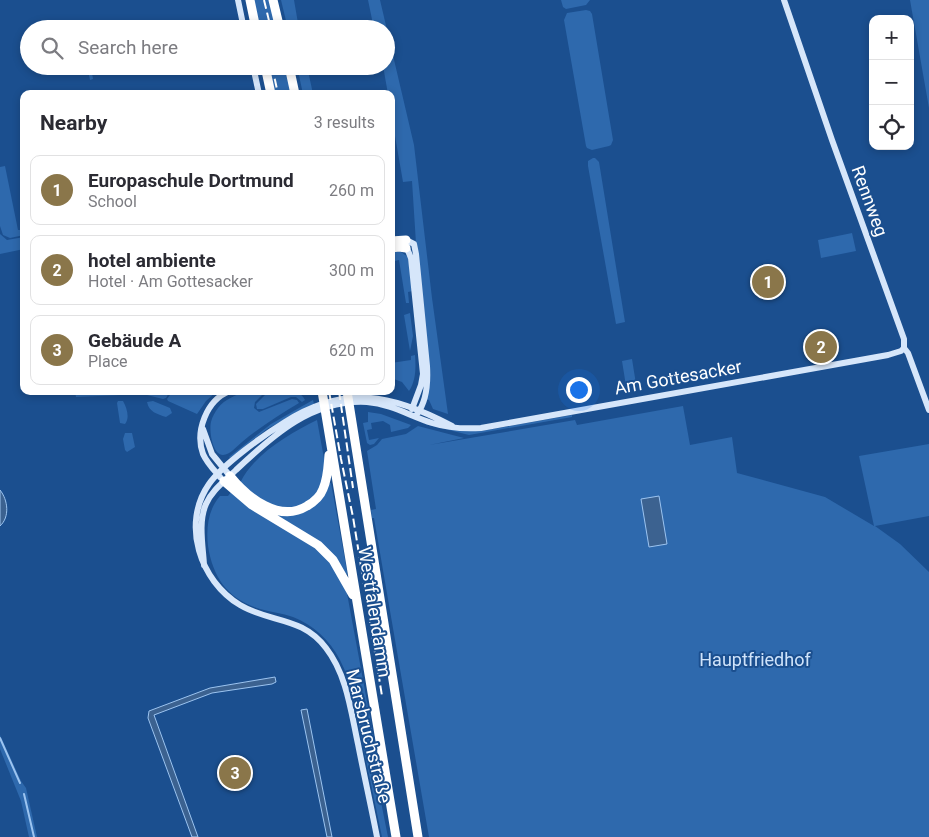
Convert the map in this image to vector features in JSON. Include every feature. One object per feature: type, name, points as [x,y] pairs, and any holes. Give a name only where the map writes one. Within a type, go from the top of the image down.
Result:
[{"type":"highway","points":[[250,0],[254,20]]},
{"type":"highway","points":[[273,0],[278,20]]},
{"type":"highway","points":[[267,75],[270,90]]},
{"type":"highway","points":[[291,75],[294,90]]},
{"type":"highway","points":[[395,242],[409,244]]},
{"type":"highway","points":[[395,248],[409,244]]},
{"type":"highway","name":"Westfalendamm","points":[[323,395],[396,837]]},
{"type":"highway","name":"Westfalendamm","points":[[348,395],[418,837]]},
{"type":"highway","points":[[224,475],[253,498],[276,511],[291,512],[304,508],[320,496],[326,483],[330,439]]},
{"type":"highway","points":[[224,475],[252,505],[318,545],[339,569],[357,604]]},
{"type":"street","points":[[238,0],[242,20]]},
{"type":"street","name":"Rennweg","points":[[784,0],[834,147],[904,339],[904,348],[908,352],[929,410]]},
{"type":"street","points":[[255,75],[258,90]]},
{"type":"street","points":[[409,244],[423,366],[421,385],[413,415]]},
{"type":"street","name":"Am Gottesacker","points":[[224,475],[297,420],[315,410],[341,404],[366,402],[385,405],[434,424],[448,427],[481,428],[888,355],[902,351],[904,348]]},
{"type":"street","points":[[224,395],[212,404],[206,413],[203,429],[200,434],[203,452],[209,464],[224,475]]},
{"type":"street","name":"Am Gottesacker","points":[[224,475],[266,434],[314,406],[340,399],[360,397],[388,400],[416,409],[456,427]]},
{"type":"street","name":"Marsbruchstraße","points":[[224,475],[205,506],[202,532],[204,565],[213,582],[232,600],[251,611],[294,623],[304,628],[327,650],[338,669],[344,687],[377,837]]},
{"type":"green space","points":[[254,0],[270,0],[275,20],[258,20]]},
{"type":"green space","points":[[281,0],[294,0],[297,20],[286,20]]},
{"type":"green space","points":[[368,0],[380,0],[385,20],[372,20]]},
{"type":"green space","points":[[561,0],[590,0],[586,5],[566,9],[563,7]]},
{"type":"green space","points":[[910,0],[929,0],[929,108],[914,15]]},
{"type":"green space","points":[[586,10],[592,14],[613,140],[609,146],[592,150],[586,146],[564,20],[567,13]]},
{"type":"green space","points":[[395,64],[414,145],[448,414],[433,409],[429,400],[426,399],[412,181],[403,182],[395,136],[395,90],[387,90],[385,75],[395,75]]},
{"type":"green space","points":[[271,75],[287,75],[291,90],[274,90]]},
{"type":"green space","points":[[299,75],[309,75],[312,90],[302,90]]},
{"type":"green space","points":[[593,158],[599,162],[625,322],[616,324],[588,166],[588,161]]},
{"type":"green space","points":[[5,166],[20,236],[10,238],[3,235],[0,226],[0,167]]},
{"type":"green space","points":[[852,233],[856,251],[821,258],[818,240]]},
{"type":"green space","points":[[0,234],[7,240],[20,238],[20,250],[0,254]]},
{"type":"green space","points":[[395,251],[401,252],[408,257],[413,291],[408,292],[409,303],[406,303],[399,260],[395,261]]},
{"type":"green space","points":[[410,313],[413,336],[410,351],[404,315]]},
{"type":"green space","points":[[415,355],[415,369],[409,391],[402,382],[395,379],[395,362],[411,360],[411,356]]},
{"type":"green space","points":[[632,359],[636,384],[626,386],[622,361]]},
{"type":"green space","points":[[76,395],[121,395],[76,397]]},
{"type":"green space","points":[[147,395],[168,395],[163,399]]},
{"type":"green space","points":[[170,395],[213,395],[197,414],[167,399]]},
{"type":"green space","points":[[262,395],[255,402],[254,408],[259,412],[292,399],[297,400],[299,403],[263,426],[231,452],[223,455],[219,454],[214,447],[211,436],[211,420],[224,402],[235,396]]},
{"type":"green space","points":[[265,395],[301,395],[305,400],[302,402],[296,397],[291,397],[263,409],[257,409],[256,404]]},
{"type":"green space","points":[[313,400],[314,404],[267,429],[229,457],[271,424]]},
{"type":"green space","points":[[118,401],[123,401],[127,410],[128,416],[125,424],[120,423]]},
{"type":"green space","points":[[153,401],[170,408],[172,413],[166,417],[154,412],[147,402]]},
{"type":"green space","name":"Hauptfriedhof","points":[[683,406],[690,445],[732,437],[737,473],[825,497],[874,526],[859,456],[929,444],[929,516],[875,526],[900,544],[929,572],[929,837],[429,837],[374,518],[372,518],[371,510],[376,509],[367,451],[377,445],[382,439],[406,434],[418,426],[464,438],[429,445],[575,420],[577,425]]},
{"type":"green space","points":[[368,412],[381,414],[411,425],[408,428],[391,432],[390,425],[383,421],[371,423],[372,429],[367,430],[369,440],[379,438],[374,444],[370,445],[367,443],[363,423],[368,422]]},
{"type":"green space","points":[[572,415],[572,417],[469,435],[425,424],[481,431]]},
{"type":"green space","points":[[317,420],[325,464],[323,485],[312,500],[291,510],[268,505],[240,483],[246,473],[263,454],[284,438]]},
{"type":"green space","points":[[125,433],[132,433],[135,447],[127,452],[123,439]]},
{"type":"green space","points":[[331,483],[347,574],[345,574],[334,558],[257,504],[300,512]]},
{"type":"green space","points":[[231,492],[307,540],[329,558],[346,588],[381,777],[379,792],[388,837],[382,837],[353,697],[348,678],[336,653],[314,629],[300,620],[249,605],[231,593],[218,577],[208,546],[207,533],[210,513],[220,496],[228,496]]},
{"type":"green space","points":[[0,735],[26,788],[37,837],[29,837],[21,801],[0,749]]},
{"type":"shaded area","points":[[0,490],[5,499],[7,513],[0,526]]},
{"type":"shaded area","points":[[659,496],[667,544],[649,547],[641,499]]},
{"type":"shaded area","points":[[275,677],[276,682],[272,684],[212,693],[154,715],[198,837],[192,837],[148,718],[149,711],[210,688]]},
{"type":"shaded area","points":[[307,709],[332,837],[327,837],[301,710]]},
{"type":"waterway","points":[[0,738],[20,783]]},
{"type":"waterway","points":[[24,794],[34,837]]},
{"type":"railway","points":[[264,0],[269,20]]},
{"type":"railway","points":[[274,75],[277,90]]},
{"type":"railway","points":[[330,395],[353,517],[382,696]]},
{"type":"railway","points":[[340,395],[353,488]]},
{"type":"place","name":"Europaschule Dortmund","points":[[768,282]]},
{"type":"place","name":"hotel ambiente","points":[[821,347]]},
{"type":"place","name":"Gebäude A","points":[[235,773]]}]
